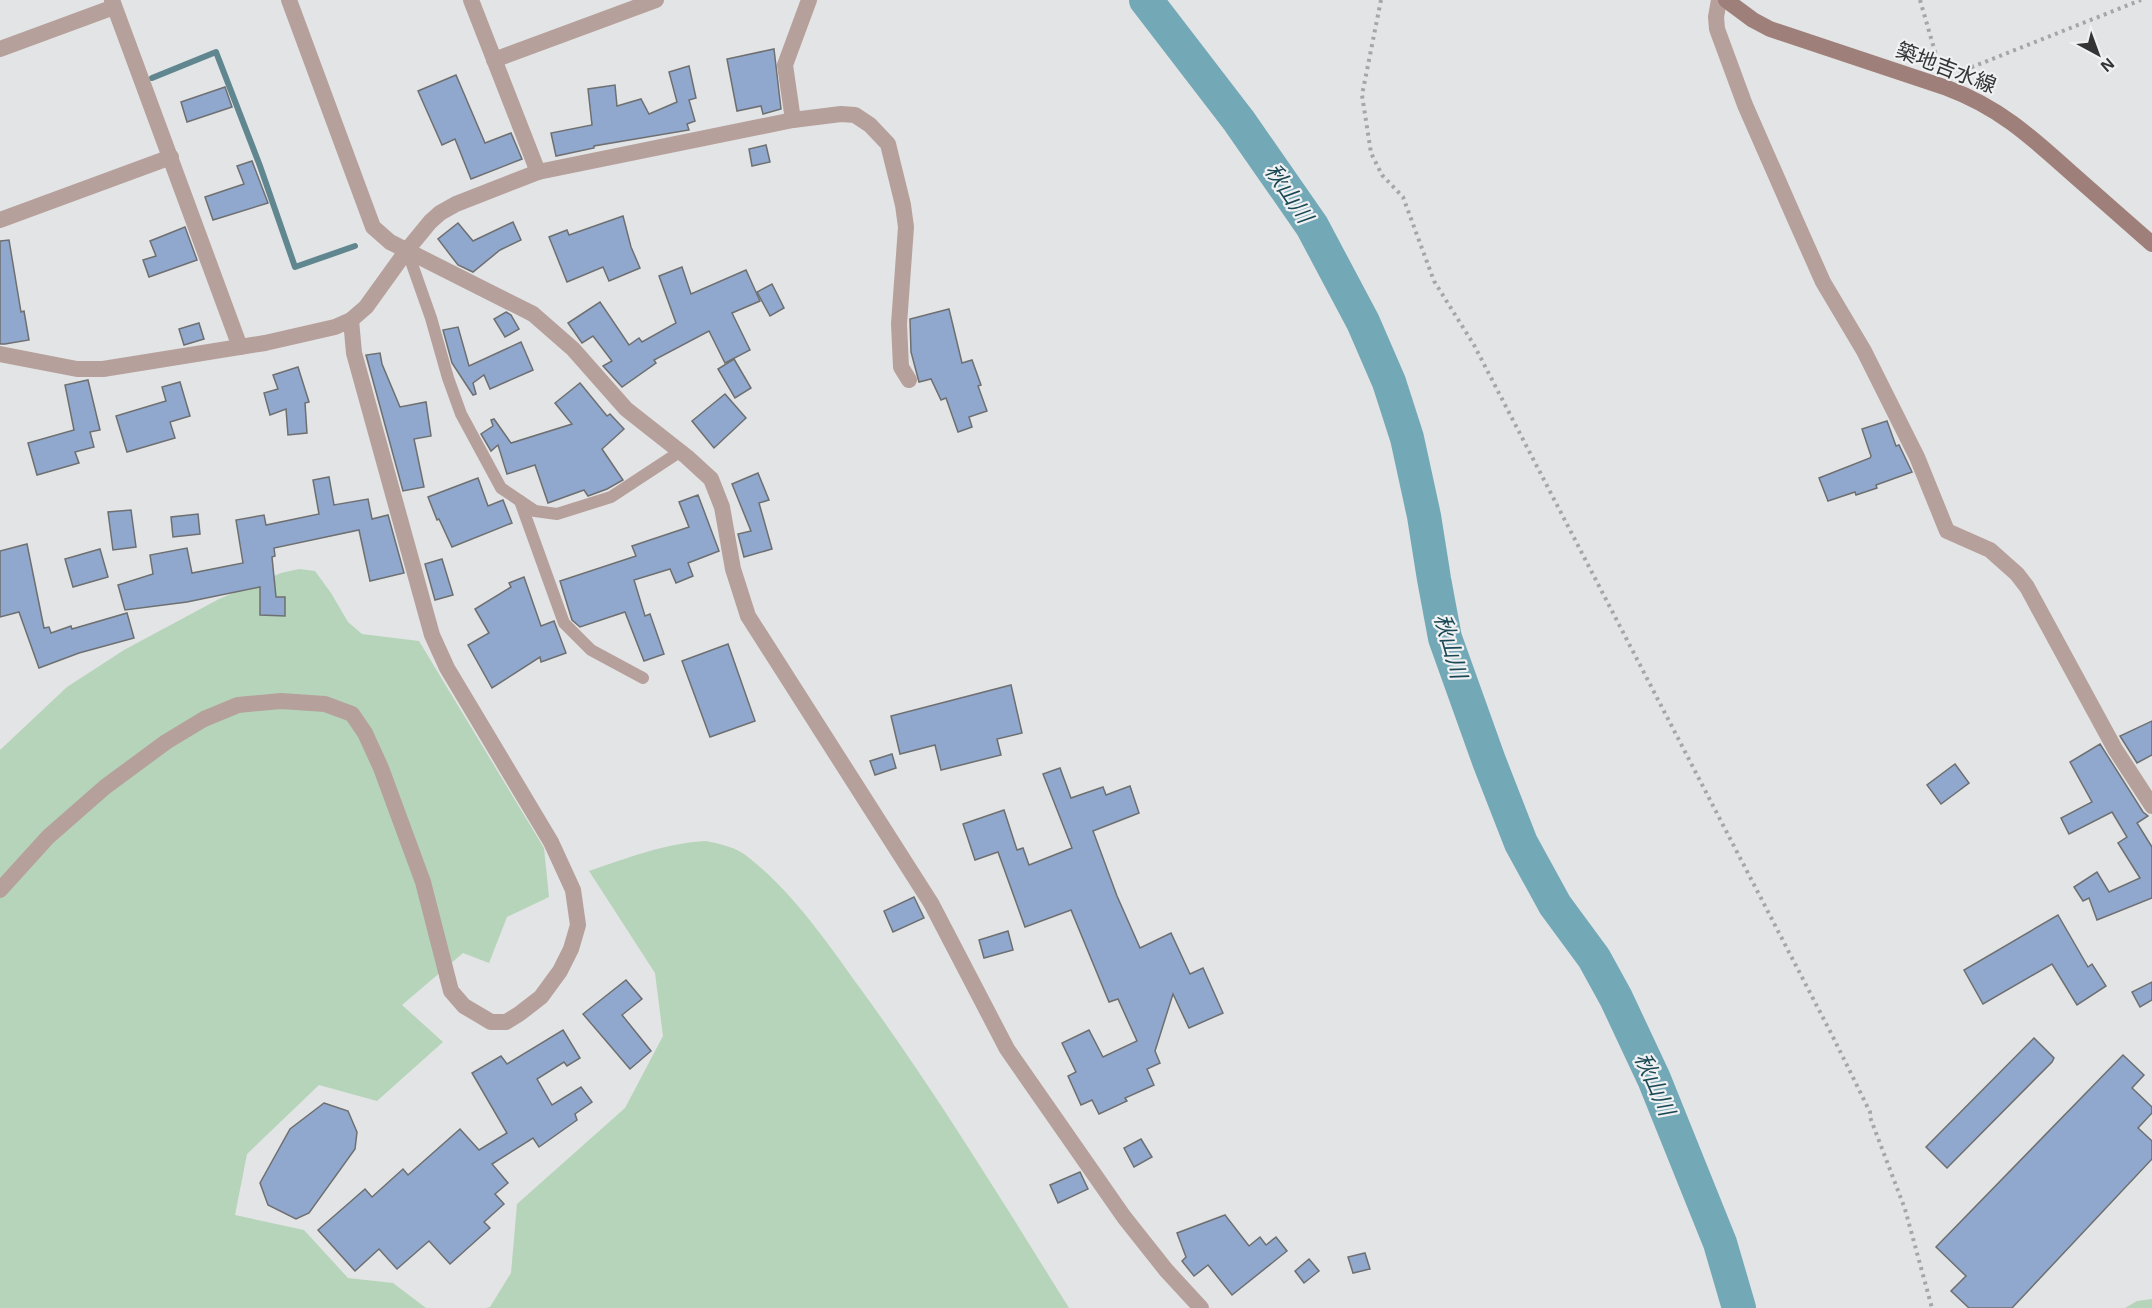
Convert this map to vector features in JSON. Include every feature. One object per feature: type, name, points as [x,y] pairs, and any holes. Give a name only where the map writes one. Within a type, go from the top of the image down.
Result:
[{"type":"main road","name":"築地吉水線","points":[[1726,0],[1753,21],[1770,29],[1947,88],[1993,108],[2025,132],[2152,244]]},
{"type":"street","points":[[289,0],[373,228],[390,242],[533,314],[573,349],[626,409],[681,451],[711,479],[722,507],[733,569],[748,616],[931,903],[1008,1048],[1124,1217],[1166,1270],[1201,1308]]},
{"type":"street","points":[[471,0],[538,172]]},
{"type":"street","points":[[793,120],[786,65],[809,0]]},
{"type":"street","points":[[1719,0],[1716,17],[1717,29],[1762,147],[1823,282],[1864,351],[1917,457],[1947,531],[1990,550],[2005,562],[2027,587],[2115,749],[2152,806]]},
{"type":"street","points":[[494,60],[647,2]]},
{"type":"street","points":[[0,49],[113,3],[240,347]]},
{"type":"street","points":[[0,354],[77,369],[103,369],[240,347],[335,327],[351,320],[366,308],[406,250],[430,222],[456,204],[538,172],[793,120],[841,114],[855,115],[870,125],[888,144],[903,205],[906,228],[899,324],[901,367],[909,380]]},
{"type":"street","points":[[0,220],[171,157]]},
{"type":"street","points":[[0,891],[48,837],[105,787],[166,742],[204,718],[238,705],[281,701],[325,704],[352,714],[365,733],[381,768],[423,882],[451,991],[464,1006],[492,1022],[506,1022],[541,997],[560,971],[571,949],[578,926],[573,890],[551,842],[447,668],[432,634],[354,353],[351,320]]},
{"type":"lane","points":[[406,250],[431,318],[461,414],[501,488],[535,511],[557,514],[611,497],[681,451]]},
{"type":"lane","points":[[520,501],[564,623],[591,650],[644,678]]},
{"type":"path","points":[[1381,0],[1362,95],[1371,153],[1382,175],[1403,197],[1434,281],[1474,345],[1866,1103],[1905,1209],[1932,1308]]},
{"type":"path","points":[[1920,0],[1947,88]]},
{"type":"path","points":[[1947,88],[1962,71],[2141,0]]},
{"type":"green space","points":[[299,569],[315,571],[348,622],[362,634],[419,641],[544,848],[549,897],[507,917],[489,963],[463,953],[402,1005],[443,1042],[377,1101],[319,1085],[247,1154],[235,1215],[304,1230],[348,1278],[393,1283],[426,1308],[0,1308],[0,750],[67,687],[124,650],[219,599],[281,573]]},
{"type":"green space","points":[[706,841],[733,848],[748,857],[781,887],[825,940],[970,1150],[1069,1308],[486,1308],[490,1307],[511,1273],[517,1204],[625,1108],[663,1036],[655,973],[589,871],[661,848]]},
{"type":"green space","points":[[2152,1299],[2152,1308],[2125,1308],[2137,1301]]},
{"type":"building","points":[[774,49],[781,109],[763,114],[761,106],[737,111],[727,59]]},
{"type":"building","points":[[689,66],[696,98],[689,100],[695,121],[687,124],[689,130],[594,146],[594,148],[556,156],[551,133],[592,125],[588,89],[615,85],[617,106],[641,99],[649,114],[677,102],[669,72]]},
{"type":"building","points":[[456,75],[485,143],[511,133],[522,159],[471,179],[455,139],[442,145],[418,91]]},
{"type":"building","points":[[225,87],[232,107],[187,122],[181,102]]},
{"type":"building","points":[[766,145],[770,162],[752,166],[749,149]]},
{"type":"building","points":[[252,161],[268,203],[213,220],[205,197],[244,184],[237,166]]},
{"type":"building","points":[[623,216],[631,247],[640,268],[609,281],[603,267],[567,282],[549,237],[567,230],[569,235]]},
{"type":"building","points":[[513,222],[521,240],[500,250],[473,272],[458,265],[438,239],[458,223],[473,241]]},
{"type":"building","points":[[185,227],[197,260],[149,277],[143,260],[156,256],[150,241]]},
{"type":"building","points":[[9,240],[21,312],[24,311],[29,340],[0,344],[0,241]]},
{"type":"building","points":[[682,267],[691,294],[746,270],[760,301],[732,313],[750,350],[725,363],[709,331],[654,360],[656,363],[622,387],[603,366],[612,361],[593,336],[582,343],[568,323],[600,302],[629,345],[639,338],[642,342],[676,323],[659,276]]},
{"type":"building","points":[[772,284],[784,308],[770,316],[757,292]]},
{"type":"building","points":[[949,309],[962,363],[972,360],[987,411],[969,417],[972,427],[958,432],[946,398],[941,400],[931,379],[919,382],[911,352],[910,319]]},
{"type":"building","points":[[506,312],[511,315],[519,329],[505,337],[494,319]]},
{"type":"building","points":[[199,323],[204,339],[184,345],[179,329]]},
{"type":"building","points":[[458,327],[469,366],[521,342],[533,370],[490,389],[484,375],[473,383],[476,394],[473,395],[452,363],[443,330]]},
{"type":"building","points":[[380,353],[382,364],[400,407],[426,402],[431,436],[414,439],[424,487],[403,491],[366,355]]},
{"type":"building","points":[[734,359],[751,388],[735,398],[718,369]]},
{"type":"building","points":[[298,367],[309,402],[305,403],[307,433],[288,435],[286,409],[270,415],[264,393],[278,389],[273,375]]},
{"type":"building","points":[[88,380],[100,430],[90,432],[94,447],[75,452],[79,463],[37,475],[28,443],[74,430],[65,385]]},
{"type":"building","points":[[180,382],[190,416],[170,422],[175,438],[127,452],[116,416],[166,401],[162,387]]},
{"type":"building","points":[[580,383],[607,416],[610,414],[624,429],[602,449],[623,480],[588,496],[584,490],[548,503],[535,465],[507,474],[498,445],[491,451],[481,434],[493,426],[491,420],[494,419],[511,443],[572,424],[555,403]]},
{"type":"building","points":[[725,394],[746,418],[714,448],[692,421]]},
{"type":"building","points":[[1887,421],[1896,446],[1899,445],[1912,472],[1876,485],[1877,488],[1828,501],[1819,478],[1870,458],[1862,429]]},
{"type":"building","points":[[758,473],[769,500],[759,503],[772,549],[744,557],[738,534],[751,531],[732,484]]},
{"type":"building","points":[[329,477],[334,505],[368,499],[372,519],[388,515],[404,573],[370,581],[359,530],[274,548],[275,556],[272,557],[276,597],[285,597],[285,616],[260,615],[260,587],[187,602],[125,610],[118,585],[153,574],[150,555],[187,548],[192,573],[243,563],[236,520],[264,515],[266,525],[319,514],[313,480]]},
{"type":"building","points":[[478,478],[488,506],[503,500],[512,523],[452,547],[439,519],[437,520],[428,497]]},
{"type":"building","points":[[698,495],[719,551],[688,563],[693,576],[676,583],[670,569],[634,580],[645,616],[650,614],[664,654],[644,661],[625,612],[580,627],[572,620],[560,581],[636,556],[632,546],[689,527],[679,502]]},
{"type":"building","points":[[131,510],[136,547],[113,550],[108,512]]},
{"type":"building","points":[[198,514],[200,534],[173,537],[171,517]]},
{"type":"building","points":[[27,544],[44,628],[49,627],[51,633],[127,613],[134,638],[79,653],[39,668],[19,612],[0,617],[0,551]]},
{"type":"building","points":[[100,549],[108,577],[73,587],[65,559]]},
{"type":"building","points":[[442,559],[453,595],[435,600],[425,564]]},
{"type":"building","points":[[524,577],[541,626],[554,621],[566,653],[541,662],[540,657],[492,688],[468,645],[489,633],[475,609],[511,587],[509,583]]},
{"type":"building","points":[[728,644],[755,721],[710,737],[682,661]]},
{"type":"building","points":[[1011,685],[1022,733],[997,739],[1001,755],[941,770],[935,745],[900,754],[891,716]]},
{"type":"building","points":[[2152,721],[2152,755],[2137,763],[2120,736]]},
{"type":"building","points":[[2100,744],[2143,812],[2148,816],[2137,823],[2152,847],[2152,898],[2097,920],[2089,898],[2083,901],[2074,887],[2097,872],[2109,892],[2140,878],[2118,843],[2127,837],[2112,812],[2069,834],[2061,818],[2092,802],[2070,762]]},
{"type":"building","points":[[892,754],[896,768],[875,775],[870,761]]},
{"type":"building","points":[[1955,764],[1969,783],[1941,804],[1927,785]]},
{"type":"building","points":[[1060,768],[1071,798],[1103,787],[1106,795],[1130,786],[1139,813],[1093,831],[1117,896],[1140,948],[1171,933],[1190,974],[1203,968],[1223,1013],[1189,1028],[1173,994],[1155,1051],[1160,1063],[1147,1069],[1154,1085],[1125,1098],[1127,1101],[1099,1114],[1092,1100],[1081,1105],[1068,1076],[1076,1072],[1062,1043],[1089,1030],[1103,1057],[1137,1041],[1118,999],[1109,1002],[1071,910],[1025,927],[998,852],[975,860],[963,824],[1004,810],[1017,850],[1023,848],[1029,865],[1072,848],[1043,774]]},
{"type":"building","points":[[914,897],[924,918],[893,932],[884,911]]},
{"type":"building","points":[[2058,915],[2088,967],[2092,964],[2106,986],[2077,1005],[2052,964],[1983,1004],[1964,970]]},
{"type":"building","points":[[1008,931],[1013,950],[984,958],[979,940]]},
{"type":"building","points":[[626,980],[642,999],[622,1015],[651,1051],[630,1069],[583,1014]]},
{"type":"building","points":[[2152,982],[2152,1000],[2140,1007],[2132,992]]},
{"type":"building","points":[[563,1030],[580,1058],[567,1066],[564,1062],[537,1079],[552,1105],[581,1087],[592,1102],[575,1114],[577,1120],[539,1147],[533,1138],[492,1164],[508,1183],[495,1194],[504,1204],[484,1222],[490,1228],[450,1264],[429,1241],[397,1269],[379,1249],[355,1271],[318,1230],[365,1189],[372,1197],[403,1169],[408,1175],[460,1129],[479,1150],[507,1133],[472,1073],[501,1056],[507,1064]]},
{"type":"building","points":[[2034,1038],[2054,1058],[2052,1062],[1947,1168],[1926,1147]]},
{"type":"building","points":[[2123,1055],[2144,1075],[2132,1088],[2152,1107],[2152,1113],[2138,1128],[2152,1141],[2152,1159],[2012,1308],[1969,1308],[1951,1291],[1966,1276],[1936,1247]]},
{"type":"building","points":[[324,1103],[348,1111],[357,1132],[355,1149],[309,1213],[296,1219],[268,1205],[260,1183],[290,1129]]},
{"type":"building","points":[[1141,1139],[1152,1157],[1134,1167],[1124,1148]]},
{"type":"building","points":[[1080,1172],[1088,1189],[1058,1203],[1050,1185]]},
{"type":"building","points":[[1225,1215],[1249,1246],[1260,1237],[1266,1245],[1276,1237],[1287,1251],[1232,1295],[1208,1265],[1194,1276],[1182,1261],[1186,1257],[1177,1233]]},
{"type":"building","points":[[1365,1253],[1370,1269],[1353,1273],[1348,1257]]},
{"type":"building","points":[[1309,1259],[1319,1271],[1304,1283],[1295,1271]]},
{"type":"waterway","name":"秋山川","points":[[1146,0],[1239,121],[1312,226],[1363,322],[1389,382],[1407,438],[1424,516],[1445,638],[1489,761],[1521,843],[1555,905],[1594,958],[1616,998],[1654,1079],[1720,1243],[1739,1308]]},
{"type":"waterway","points":[[152,78],[216,52],[260,166],[295,267],[355,246]]}]
